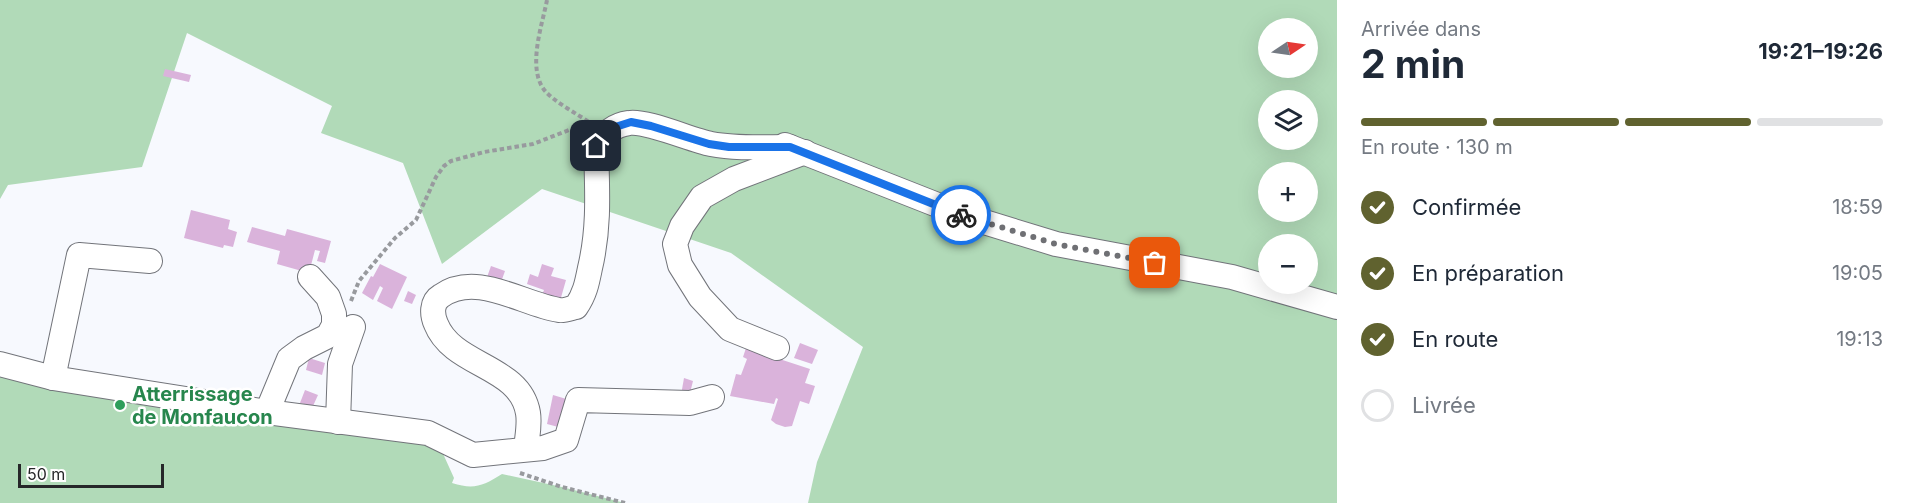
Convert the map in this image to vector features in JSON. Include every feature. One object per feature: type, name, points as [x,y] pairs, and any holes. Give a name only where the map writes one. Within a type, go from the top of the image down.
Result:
[{"type":"street","points":[[526,449],[529,426],[525,401],[517,389],[492,370],[463,355],[445,341],[432,312],[437,298],[450,290],[473,286],[561,311],[576,307],[584,295],[596,238],[598,211],[596,146],[609,129],[631,122],[709,144],[729,147],[794,148],[968,218],[1056,244],[1232,277],[1337,307]]},
{"type":"street","points":[[777,348],[730,329],[700,297],[680,266],[675,244],[682,226],[702,197],[794,148]]},
{"type":"street","points":[[53,378],[79,255],[150,261]]},
{"type":"street","points":[[267,412],[289,359],[304,348],[328,336],[334,326],[328,297],[310,277]]},
{"type":"street","points":[[338,422],[340,364],[351,316]]},
{"type":"street","points":[[0,364],[53,378],[267,412],[428,433],[473,455],[543,448],[566,440],[578,400],[690,403],[712,397]]},
{"type":"path","points":[[547,0],[535,58],[538,78],[546,92],[589,122]]},
{"type":"path","points":[[351,316],[359,281],[395,238],[416,220],[444,165],[484,152],[533,144],[589,122],[597,116]]},
{"type":"path","points":[[517,471],[562,487],[626,503]]},
{"type":"green space","points":[[0,0],[1337,0],[1337,503],[808,503],[817,462],[863,347],[731,253],[542,189],[442,264],[403,163],[321,133],[332,106],[187,33],[142,167],[8,185],[0,199]]},
{"type":"green space","name":"Atterrissage de Monfaucon","points":[[0,362],[440,447],[454,478],[452,483],[460,485],[478,486],[502,474],[625,503],[0,503]]},
{"type":"building","points":[[165,69],[191,75],[189,82],[163,76]]},
{"type":"building","points":[[191,210],[230,220],[228,229],[237,232],[233,247],[224,245],[223,248],[184,238]]},
{"type":"building","points":[[252,227],[285,236],[287,229],[331,241],[325,263],[317,261],[320,251],[315,250],[309,273],[277,264],[280,251],[247,242]]},
{"type":"building","points":[[380,264],[407,277],[392,309],[377,301],[383,288],[380,286],[373,300],[362,293]]},
{"type":"building","points":[[542,264],[554,268],[551,276],[566,280],[560,301],[542,295],[544,290],[527,284],[530,274],[538,277]]},
{"type":"building","points":[[491,266],[505,271],[500,285],[486,280]]},
{"type":"building","points":[[408,291],[416,295],[412,304],[404,301]]},
{"type":"building","points":[[800,343],[818,350],[812,364],[794,358]]},
{"type":"building","points":[[746,348],[810,369],[805,383],[815,386],[809,404],[800,401],[792,426],[785,427],[771,420],[778,399],[776,398],[774,404],[730,396],[736,374],[741,375],[747,359],[743,357]]},
{"type":"building","points":[[309,358],[325,363],[322,375],[306,370]]},
{"type":"building","points":[[684,378],[693,381],[689,397],[681,395]]},
{"type":"building","points":[[305,390],[318,395],[313,406],[300,403]]},
{"type":"building","points":[[553,395],[573,401],[562,428],[547,424]]},
{"type":"way so far","points":[[961,215],[1056,244],[1155,263]]},
{"type":"place","name":"Atterrissage de Monfaucon","points":[[120,405]]},
{"type":"route","points":[[596,146],[609,129],[631,122],[709,144],[729,147],[790,147],[961,215]]}]
